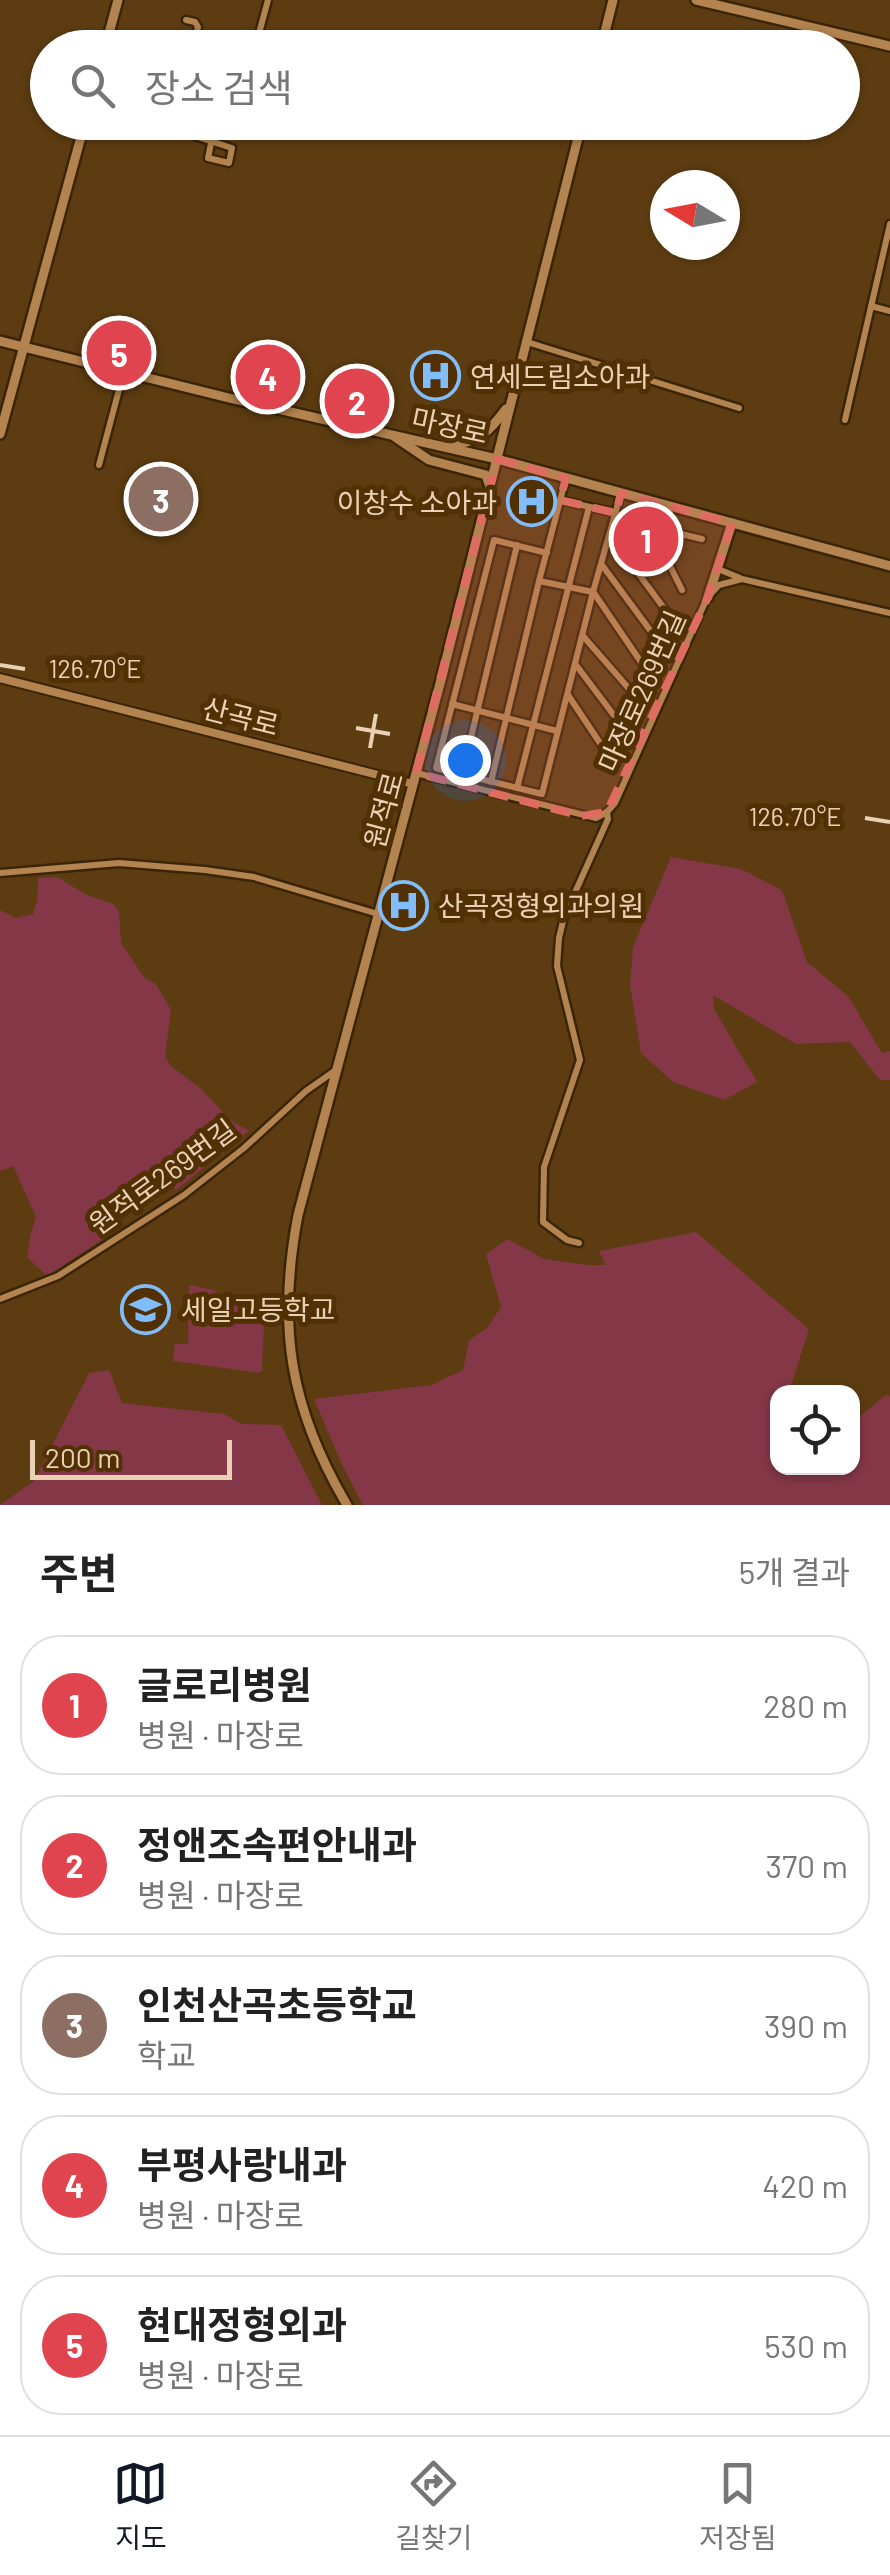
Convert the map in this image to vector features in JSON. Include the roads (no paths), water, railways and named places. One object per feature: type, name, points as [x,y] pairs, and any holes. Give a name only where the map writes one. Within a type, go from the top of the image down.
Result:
[{"type":"main road","points":[[110,30],[118,0]]},
{"type":"main road","points":[[606,30],[614,0]]},
{"type":"main road","points":[[696,0],[823,30]]},
{"type":"main road","points":[[860,39],[890,46]]},
{"type":"main road","points":[[0,434],[80,140]]},
{"type":"main road","name":"원적로","points":[[347,1505],[304,1416],[292,1368],[287,1312],[290,1259],[298,1215],[577,140]]},
{"type":"main road","name":"마장로","points":[[0,340],[497,459],[890,566]]},
{"type":"main road","points":[[440,446],[468,443],[483,435],[510,403]]},
{"type":"main road","points":[[393,436],[429,460],[486,475],[490,487]]},
{"type":"main road","points":[[708,597],[732,524]]},
{"type":"street","points":[[260,30],[268,0]]},
{"type":"street","points":[[186,20],[195,22],[197,30]]},
{"type":"street","points":[[204,140],[211,143]]},
{"type":"street","points":[[845,420],[890,224]]},
{"type":"street","points":[[871,306],[890,311]]},
{"type":"street","points":[[526,342],[739,408]]},
{"type":"street","points":[[98,465],[124,371]]},
{"type":"street","points":[[491,782],[566,478]]},
{"type":"street","points":[[546,552],[494,540],[436,768],[542,794],[622,493]]},
{"type":"street","points":[[560,500],[702,540]]},
{"type":"street","points":[[517,788],[590,507]]},
{"type":"street","points":[[650,527],[682,590]]},
{"type":"street","points":[[610,534],[669,615]]},
{"type":"street","points":[[462,775],[517,546]]},
{"type":"street","points":[[601,564],[658,641]]},
{"type":"street","points":[[718,570],[890,613]]},
{"type":"street","points":[[708,597],[719,584],[742,578]]},
{"type":"street","points":[[540,581],[593,592],[645,668]]},
{"type":"street","name":"마장로269번길","points":[[607,812],[615,804],[708,597]]},
{"type":"street","points":[[582,634],[638,699]]},
{"type":"street","points":[[575,664],[622,726]]},
{"type":"street","name":"산곡로","points":[[0,678],[413,784]]},
{"type":"street","points":[[567,694],[608,756]]},
{"type":"street","points":[[452,704],[558,732]]},
{"type":"street","points":[[416,772],[582,816],[596,818],[607,812],[608,818],[564,917],[559,938],[557,966],[580,1060],[544,1167],[541,1205],[542,1222],[567,1240],[580,1243]]},
{"type":"street","points":[[0,873],[119,864],[205,870],[254,877],[378,914]]},
{"type":"street","name":"원적로269번길","points":[[0,1299],[58,1276],[184,1195],[244,1148],[306,1091],[337,1070]]},
{"type":"place","name":"현대정형외과","points":[[119,353]]},
{"type":"place","name":"연세드림소아과","points":[[435,376]]},
{"type":"place","name":"부평사랑내과","points":[[268,377]]},
{"type":"place","name":"정앤조속편안내과","points":[[357,401]]},
{"type":"place","name":"인천산곡초등학교","points":[[161,499]]},
{"type":"place","name":"이창수 소아과","points":[[532,502]]},
{"type":"place","name":"글로리병원","points":[[646,539]]},
{"type":"place","name":"산곡정형외과의원","points":[[403,905]]},
{"type":"place","name":"세일고등학교","points":[[146,1309]]}]
